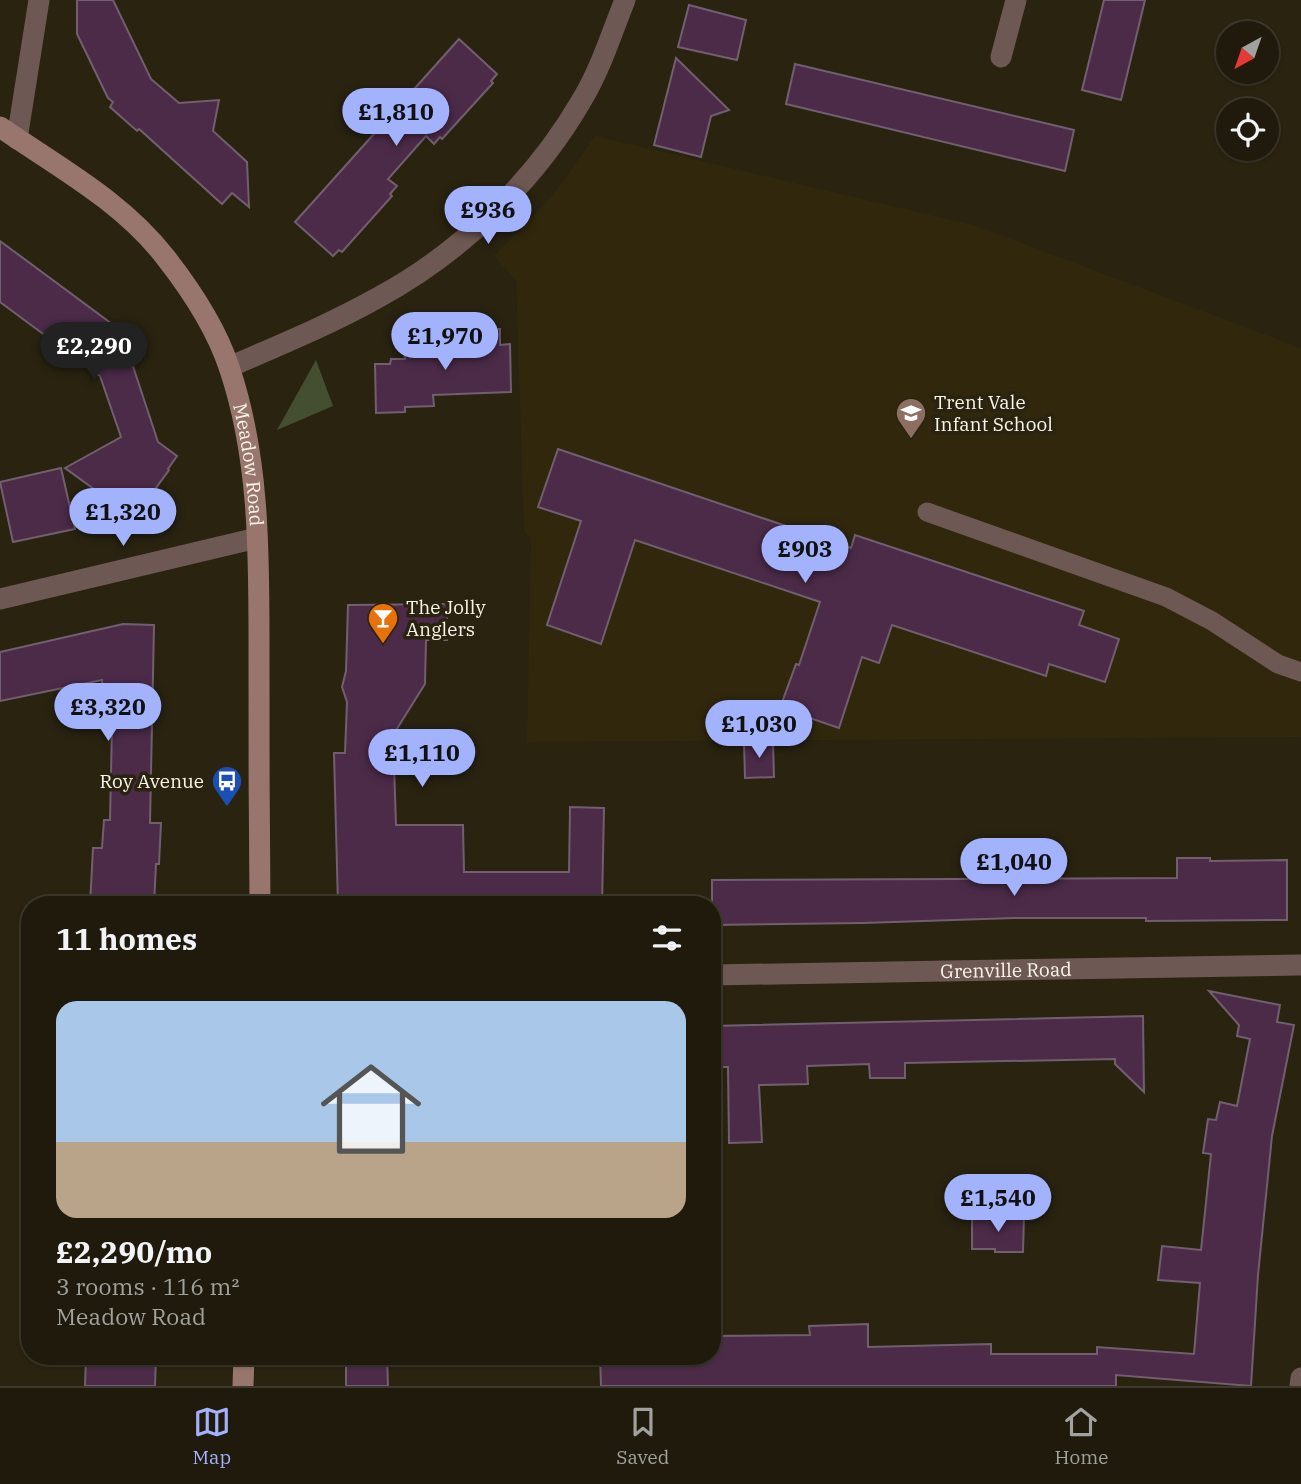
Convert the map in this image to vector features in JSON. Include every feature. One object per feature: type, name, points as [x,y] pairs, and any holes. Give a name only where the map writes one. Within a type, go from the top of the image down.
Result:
[{"type":"street","points":[[9,133],[39,0]]},
{"type":"street","points":[[229,367],[380,297],[442,256],[474,230],[511,195],[584,97],[625,0]]},
{"type":"street","points":[[1002,57],[1016,0]]},
{"type":"street","name":"Meadow Road","points":[[9,133],[117,208],[150,240],[199,306],[218,337],[229,367],[245,422],[257,538],[260,896]]},
{"type":"street","points":[[0,599],[257,538]]},
{"type":"street","name":"Grenville Road","points":[[721,975],[1301,965]]},
{"type":"street","points":[[243,1386],[244,1365]]},
{"type":"street","points":[[1300,1386],[1301,1378]]},
{"type":"lane","points":[[927,512],[1167,597],[1212,621],[1278,664],[1301,672]]},
{"type":"shaded area","name":"Trent Vale Infant School","points":[[595,136],[977,226],[1301,348],[1301,737],[527,742],[531,538],[524,532],[516,281],[494,256],[553,195]]},
{"type":"green space","points":[[316,360],[333,406],[277,430]]},
{"type":"building","points":[[77,0],[113,0],[151,79],[179,103],[219,100],[213,131],[247,162],[249,207],[232,193],[222,204],[139,129],[137,131],[110,107],[113,102],[108,98],[77,34]]},
{"type":"building","points":[[1104,0],[1145,0],[1121,100],[1082,90]]},
{"type":"building","points":[[689,5],[746,20],[737,60],[678,47]]},
{"type":"building","points":[[459,39],[497,74],[491,81],[493,83],[442,139],[440,137],[434,144],[426,136],[388,179],[397,186],[390,194],[392,196],[342,252],[339,250],[333,256],[295,222]]},
{"type":"building","points":[[676,58],[729,110],[711,116],[701,157],[654,145]]},
{"type":"building","points":[[795,64],[1074,130],[1065,171],[786,104]]},
{"type":"building","points":[[0,241],[131,338],[126,345],[158,442],[177,456],[134,518],[65,468],[121,437],[100,376],[0,302]]},
{"type":"building","points":[[500,329],[500,345],[510,344],[511,392],[433,395],[434,406],[405,407],[405,412],[376,413],[375,364],[390,364],[391,359],[405,359],[404,353],[439,352],[439,347],[450,347],[450,330]]},
{"type":"building","points":[[558,449],[851,548],[855,535],[1084,611],[1079,625],[1119,639],[1105,682],[1049,664],[1046,676],[892,625],[879,663],[862,657],[839,728],[780,708],[796,664],[799,665],[820,602],[635,540],[601,644],[547,625],[581,521],[538,507]]},
{"type":"building","points":[[61,468],[75,529],[13,542],[0,482]]},
{"type":"building","points":[[447,604],[447,640],[426,640],[425,684],[393,735],[396,825],[463,825],[464,872],[569,872],[570,807],[604,808],[602,896],[338,896],[334,753],[345,753],[347,702],[342,687],[346,671],[348,605]]},
{"type":"building","points":[[123,624],[154,625],[150,823],[161,823],[154,896],[90,896],[93,848],[102,848],[104,820],[110,820],[112,726],[104,726],[102,680],[0,701],[0,652]]},
{"type":"building","points":[[773,742],[774,777],[745,778],[744,743]]},
{"type":"building","points":[[1177,858],[1210,858],[1210,861],[1287,860],[1287,920],[1014,918],[721,925],[721,896],[712,896],[712,880],[1177,878]]},
{"type":"building","points":[[1209,991],[1280,1005],[1277,1022],[1294,1025],[1272,1136],[1258,1275],[1251,1386],[1116,1375],[1116,1386],[601,1386],[600,1365],[721,1365],[721,1336],[810,1335],[809,1326],[868,1324],[868,1347],[991,1344],[991,1354],[1097,1354],[1097,1347],[1194,1354],[1200,1283],[1158,1280],[1162,1246],[1201,1250],[1211,1154],[1203,1153],[1208,1119],[1216,1120],[1220,1102],[1237,1106],[1250,1039],[1237,1036],[1239,1025]]},
{"type":"building","points":[[1143,1016],[1144,1092],[1115,1064],[1115,1059],[905,1063],[905,1078],[870,1078],[869,1064],[807,1066],[808,1084],[759,1085],[762,1142],[729,1143],[728,1067],[721,1067],[721,1026]]},
{"type":"building","points":[[1024,1216],[1023,1252],[972,1249],[972,1217]]},
{"type":"building","points":[[86,1365],[156,1365],[155,1386],[85,1386]]},
{"type":"building","points":[[346,1365],[387,1365],[388,1386],[346,1386]]},
{"type":"place","name":"Trent Vale Infant School","points":[[911,440]]},
{"type":"place","name":"The Jolly Anglers","points":[[383,645]]},
{"type":"place","name":"Roy Avenue","points":[[227,808]]}]
